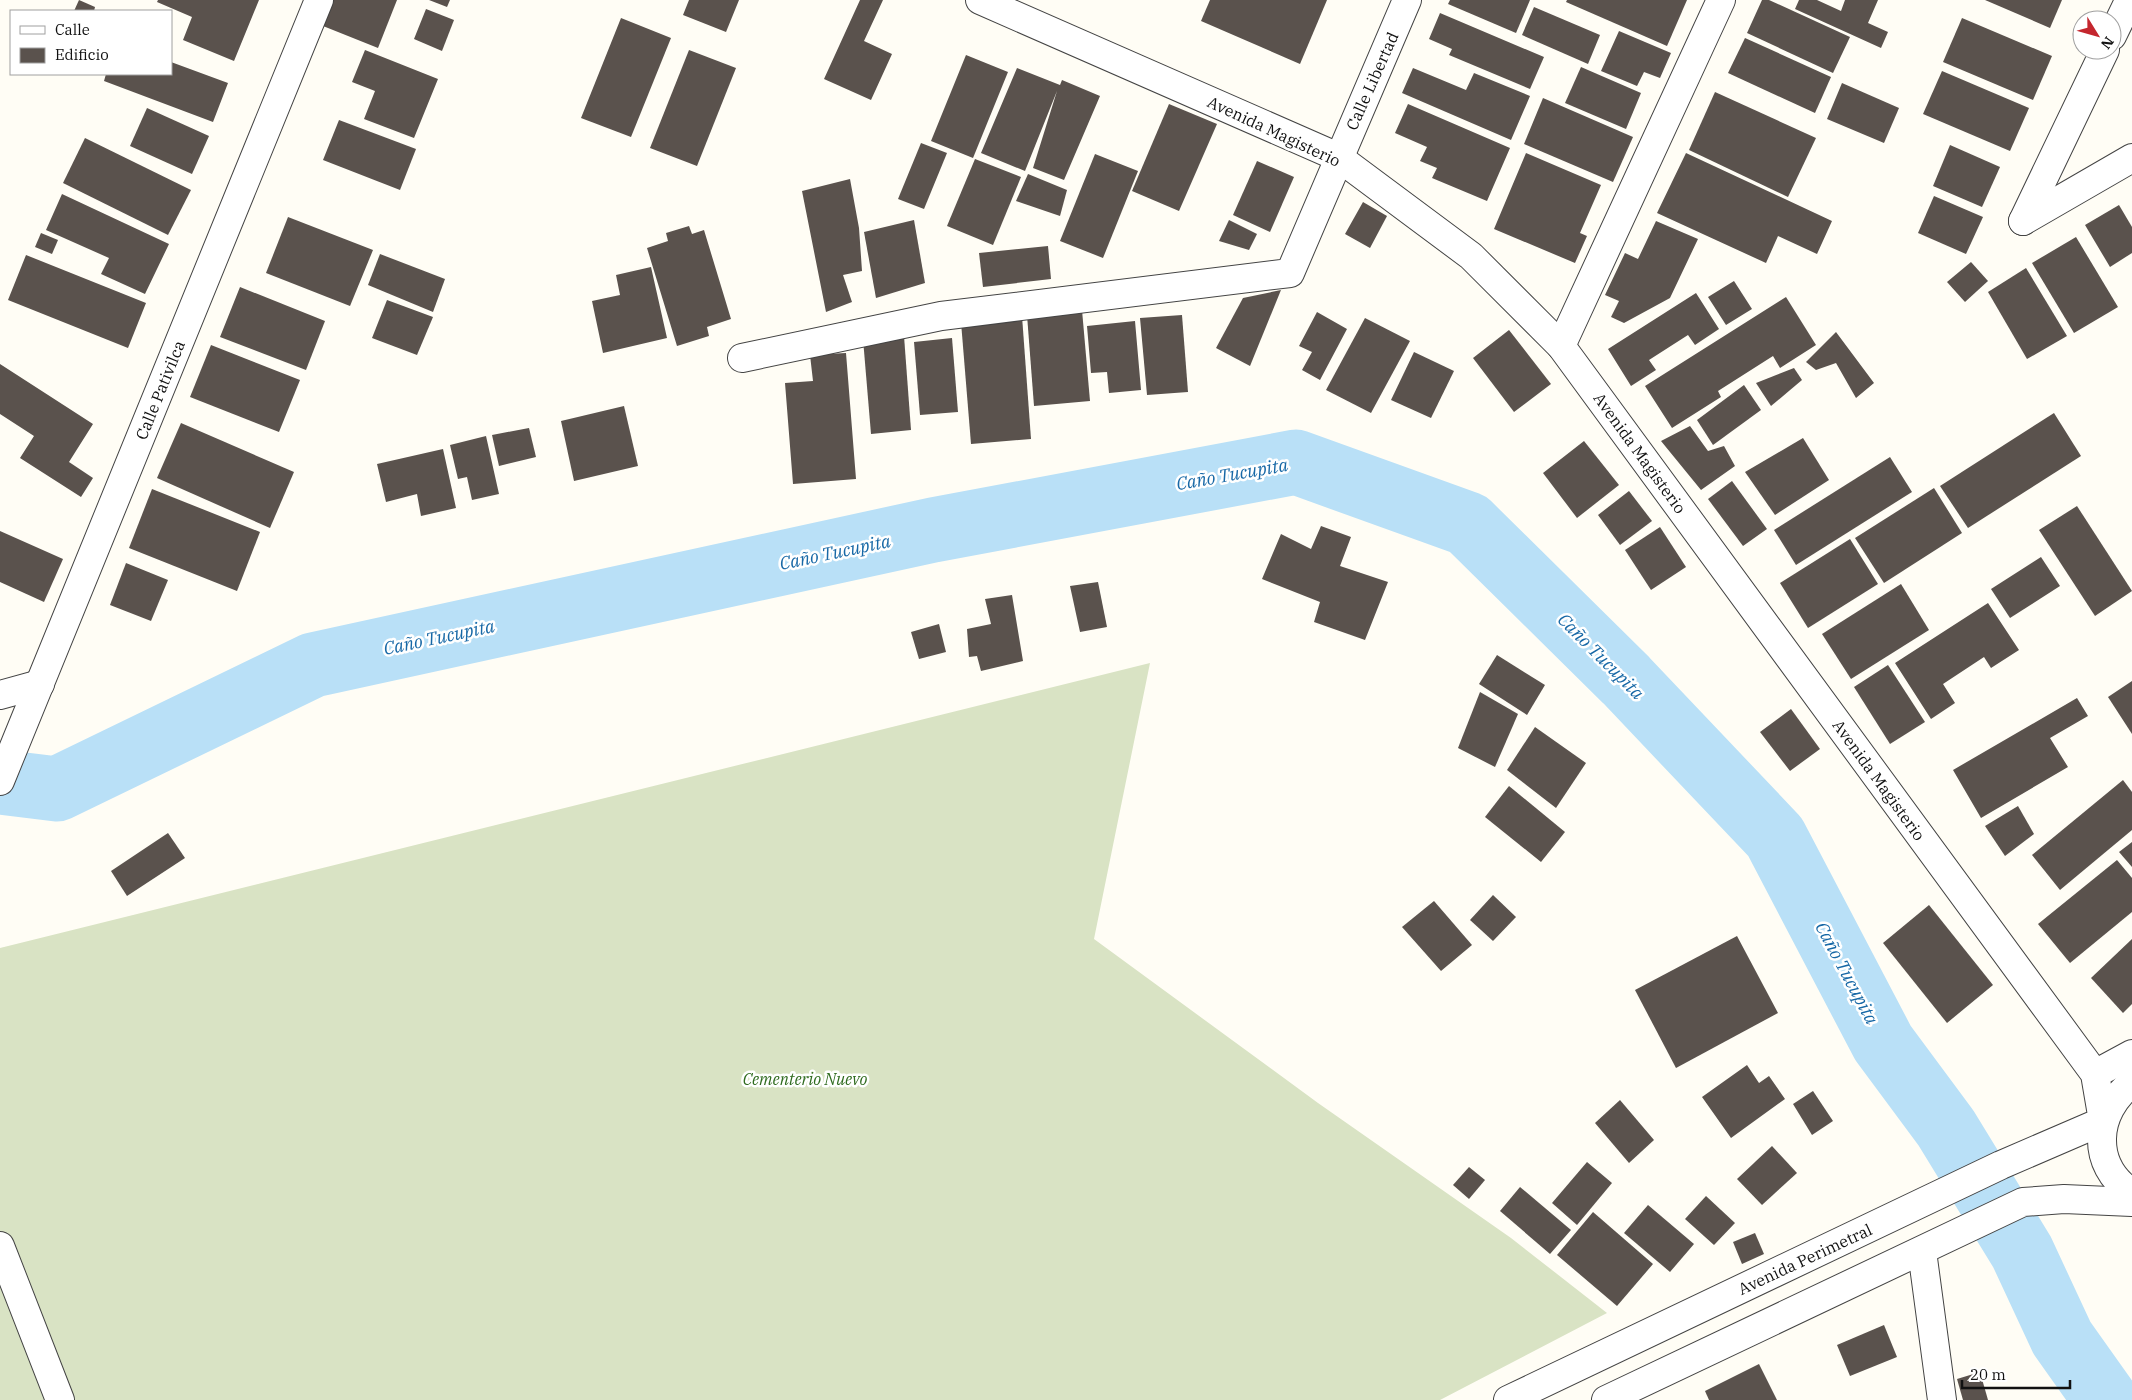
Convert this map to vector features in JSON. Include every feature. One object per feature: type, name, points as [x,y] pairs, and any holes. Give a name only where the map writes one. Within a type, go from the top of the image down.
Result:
[{"type":"street","name":"Calle Pativilca","points":[[0,781],[320,0]]},
{"type":"street","name":"Avenida Magisterio","points":[[980,0],[1338,157],[1471,256],[1561,346],[2095,1074],[2104,1121]]},
{"type":"street","name":"Calle Libertad","points":[[742,358],[941,316],[1290,273],[1338,157],[1407,0]]},
{"type":"street","points":[[1561,346],[1721,0]]},
{"type":"street","points":[[2122,15],[2128,3],[2132,8]]},
{"type":"street","points":[[2100,60],[2023,221],[2132,158]]},
{"type":"street","points":[[0,695],[40,684]]},
{"type":"street","points":[[2095,1074],[2132,1054]]},
{"type":"street","points":[[2132,1083],[2122,1091],[2110,1106],[2104,1121],[2103,1156],[2109,1170],[2124,1188],[2132,1193]]},
{"type":"street","name":"Avenida Perimetral","points":[[1508,1400],[1946,1193],[2001,1165],[2104,1121]]},
{"type":"street","points":[[1606,1400],[2022,1202],[2064,1199],[2132,1202]]},
{"type":"street","points":[[0,1246],[60,1400]]},
{"type":"street","points":[[1922,1251],[1942,1400]]},
{"type":"green space","name":"Cementerio Nuevo","points":[[1150,663],[1094,939],[1318,1103],[1511,1238],[1607,1313],[1440,1400],[0,1400],[0,948]]},
{"type":"building","points":[[79,0],[95,7],[94,10],[74,10]]},
{"type":"building","points":[[158,0],[259,0],[234,61],[183,40],[192,17],[157,2]]},
{"type":"building","points":[[333,0],[397,0],[378,48],[323,26]]},
{"type":"building","points":[[429,0],[450,0],[447,7]]},
{"type":"building","points":[[689,0],[739,0],[726,32],[683,15]]},
{"type":"building","points":[[860,0],[883,0],[864,41],[892,54],[871,100],[824,79]]},
{"type":"building","points":[[1210,0],[1327,0],[1300,64],[1201,21]]},
{"type":"building","points":[[1450,0],[1530,0],[1516,33],[1448,4]]},
{"type":"building","points":[[1567,0],[1687,0],[1667,46],[1566,2]]},
{"type":"building","points":[[1762,0],[1769,0],[1850,37],[1833,73],[1747,33]]},
{"type":"building","points":[[1799,0],[1817,0],[1841,11],[1845,0],[1878,0],[1868,23],[1888,32],[1881,48],[1795,9]]},
{"type":"building","points":[[1985,0],[2062,0],[2050,28]]},
{"type":"building","points":[[1534,7],[1600,35],[1588,64],[1522,35]]},
{"type":"building","points":[[426,9],[454,20],[442,51],[414,39]]},
{"type":"building","points":[[1440,13],[1544,57],[1530,89],[1449,55],[1452,49],[1429,39]]},
{"type":"building","points":[[621,18],[671,38],[631,137],[581,118]]},
{"type":"building","points":[[1962,18],[2052,56],[2033,100],[1943,62]]},
{"type":"building","points":[[1619,31],[1671,53],[1660,78],[1644,72],[1637,86],[1601,71]]},
{"type":"building","points":[[1745,38],[1831,77],[1815,113],[1728,73]]},
{"type":"building","points":[[365,50],[438,79],[414,138],[364,119],[375,91],[352,82]]},
{"type":"building","points":[[689,50],[736,68],[697,166],[650,148]]},
{"type":"building","points":[[966,55],[1008,72],[973,158],[931,141]]},
{"type":"building","points":[[172,62],[228,83],[213,122],[104,81],[106,75],[172,75]]},
{"type":"building","points":[[1581,67],[1641,93],[1626,129],[1565,103]]},
{"type":"building","points":[[1017,68],[1060,85],[1062,80],[1100,96],[1064,180],[1033,168],[1057,91],[1025,171],[981,153]]},
{"type":"building","points":[[1413,68],[1466,90],[1474,73],[1530,96],[1511,140],[1402,93]]},
{"type":"building","points":[[1942,71],[2029,108],[2010,151],[1923,114]]},
{"type":"building","points":[[1842,83],[1899,108],[1884,143],[1827,119]]},
{"type":"building","points":[[1715,92],[1816,138],[1788,197],[1689,150]]},
{"type":"building","points":[[1543,98],[1633,137],[1613,182],[1524,144]]},
{"type":"building","points":[[1169,104],[1217,124],[1179,211],[1132,191]]},
{"type":"building","points":[[1408,104],[1510,148],[1487,201],[1432,178],[1437,168],[1420,161],[1427,147],[1395,133]]},
{"type":"building","points":[[147,108],[209,136],[192,174],[130,146]]},
{"type":"building","points":[[339,120],[416,149],[400,190],[323,160]]},
{"type":"building","points":[[85,138],[191,190],[168,235],[63,183]]},
{"type":"building","points":[[921,143],[947,153],[924,209],[898,199]]},
{"type":"building","points":[[1950,145],[2000,167],[1982,207],[1933,186]]},
{"type":"building","points":[[1526,153],[1601,185],[1580,233],[1587,236],[1575,263],[1494,229]]},
{"type":"building","points":[[1686,153],[1832,221],[1817,254],[1778,236],[1766,263],[1657,213]]},
{"type":"building","points":[[1095,154],[1138,171],[1103,258],[1060,241]]},
{"type":"building","points":[[975,159],[1021,177],[993,245],[947,226]]},
{"type":"building","points":[[1257,161],[1294,177],[1270,232],[1233,215]]},
{"type":"building","points":[[1028,174],[1067,190],[1060,216],[1016,201]]},
{"type":"building","points":[[850,179],[859,228],[862,271],[843,275],[852,302],[826,312],[802,191]]},
{"type":"building","points":[[62,194],[169,244],[145,294],[101,274],[109,258],[46,230]]},
{"type":"building","points":[[1934,196],[1983,217],[1966,254],[1918,233]]},
{"type":"building","points":[[1363,202],[1387,216],[1370,248],[1345,234]]},
{"type":"building","points":[[2119,205],[2132,227],[2132,253],[2110,267],[2085,225]]},
{"type":"building","points":[[288,217],[373,250],[350,306],[266,273]]},
{"type":"building","points":[[914,220],[925,283],[876,298],[864,232]]},
{"type":"building","points":[[1229,220],[1257,234],[1249,250],[1219,241]]},
{"type":"building","points":[[1656,221],[1698,239],[1670,298],[1624,323],[1611,317],[1619,301],[1605,295],[1625,253],[1638,259]]},
{"type":"building","points":[[689,226],[692,234],[704,230],[731,319],[707,327],[709,336],[677,346],[647,248],[668,241],[666,233]]},
{"type":"building","points":[[41,233],[58,240],[52,254],[35,247]]},
{"type":"building","points":[[2076,237],[2118,307],[2074,333],[2032,263]]},
{"type":"building","points":[[1048,246],[1051,279],[983,287],[979,253]]},
{"type":"building","points":[[380,254],[445,279],[433,312],[368,285]]},
{"type":"building","points":[[26,255],[146,303],[128,348],[8,300]]},
{"type":"building","points":[[1971,262],[1988,281],[1965,302],[1947,282]]},
{"type":"building","points":[[651,267],[667,338],[603,353],[592,301],[620,295],[616,275]]},
{"type":"building","points":[[2026,268],[2067,336],[2027,359],[1988,292]]},
{"type":"building","points":[[1734,281],[1752,309],[1726,325],[1708,297]]},
{"type":"building","points":[[240,287],[325,321],[306,370],[220,337]]},
{"type":"building","points":[[1281,290],[1250,366],[1216,348],[1243,298]]},
{"type":"building","points":[[1696,293],[1719,329],[1695,345],[1688,335],[1649,360],[1656,370],[1631,386],[1608,349]]},
{"type":"building","points":[[1786,297],[1816,345],[1780,368],[1773,356],[1718,391],[1721,397],[1672,428],[1645,386]]},
{"type":"building","points":[[387,300],[433,317],[417,355],[372,338]]},
{"type":"building","points":[[1082,310],[1090,401],[1034,406],[1027,315]]},
{"type":"building","points":[[1317,312],[1347,329],[1320,380],[1302,370],[1312,352],[1299,346]]},
{"type":"building","points":[[1182,315],[1188,392],[1147,395],[1140,318]]},
{"type":"building","points":[[1022,316],[1031,439],[971,444],[961,322]]},
{"type":"building","points":[[1365,318],[1410,341],[1371,413],[1326,390]]},
{"type":"building","points":[[1135,321],[1141,390],[1109,393],[1107,372],[1091,373],[1087,326]]},
{"type":"building","points":[[1509,330],[1551,384],[1514,412],[1473,358]]},
{"type":"building","points":[[1836,332],[1874,383],[1856,398],[1836,363],[1816,370],[1806,362]]},
{"type":"building","points":[[904,336],[911,430],[871,434],[863,339]]},
{"type":"building","points":[[952,338],[958,412],[920,415],[914,342]]},
{"type":"building","points":[[211,345],[300,380],[279,432],[190,397]]},
{"type":"building","points":[[1414,352],[1454,371],[1431,418],[1391,400]]},
{"type":"building","points":[[846,353],[856,479],[793,484],[785,383],[813,381],[810,355]]},
{"type":"building","points":[[0,364],[93,424],[69,462],[93,478],[81,497],[20,458],[34,436],[0,414]]},
{"type":"building","points":[[1794,368],[1802,380],[1771,406],[1756,383]]},
{"type":"building","points":[[1744,385],[1761,410],[1713,445],[1697,420]]},
{"type":"building","points":[[624,406],[638,466],[574,481],[561,421]]},
{"type":"building","points":[[2054,413],[2081,456],[1968,528],[1940,486]]},
{"type":"building","points":[[181,423],[294,472],[270,528],[157,478]]},
{"type":"building","points":[[1690,426],[1708,451],[1724,446],[1735,466],[1701,490],[1661,441]]},
{"type":"building","points":[[529,428],[536,457],[499,466],[492,435]]},
{"type":"building","points":[[486,436],[499,494],[472,500],[467,477],[458,479],[450,445]]},
{"type":"building","points":[[1803,438],[1829,480],[1775,515],[1745,472]]},
{"type":"building","points":[[1584,441],[1619,485],[1577,518],[1543,473]]},
{"type":"building","points":[[443,449],[456,508],[421,516],[417,494],[386,502],[377,464]]},
{"type":"building","points":[[1890,457],[1912,492],[1796,565],[1774,530]]},
{"type":"building","points":[[1732,481],[1767,529],[1743,546],[1708,499]]},
{"type":"building","points":[[1934,488],[1962,533],[1884,583],[1855,538]]},
{"type":"building","points":[[152,489],[260,532],[237,591],[129,548]]},
{"type":"building","points":[[1629,491],[1652,521],[1620,545],[1598,515]]},
{"type":"building","points":[[2077,506],[2132,591],[2095,616],[2039,530]]},
{"type":"building","points":[[1321,526],[1351,537],[1340,566],[1388,582],[1365,640],[1314,622],[1320,602],[1262,579],[1281,534],[1311,549]]},
{"type":"building","points":[[1660,527],[1686,567],[1651,590],[1625,550]]},
{"type":"building","points":[[0,531],[63,559],[44,602],[0,582]]},
{"type":"building","points":[[1850,539],[1878,584],[1808,628],[1780,583]]},
{"type":"building","points":[[2041,557],[2060,586],[2010,618],[1991,589]]},
{"type":"building","points":[[126,563],[168,580],[151,621],[110,605]]},
{"type":"building","points":[[1098,582],[1107,627],[1080,632],[1070,586]]},
{"type":"building","points":[[1901,584],[1929,630],[1851,679],[1822,634]]},
{"type":"building","points":[[1012,595],[1023,661],[981,671],[977,656],[969,657],[967,629],[991,624],[985,599]]},
{"type":"building","points":[[1988,603],[2019,650],[1991,668],[1984,657],[1943,684],[1955,703],[1931,719],[1895,663]]},
{"type":"building","points":[[939,624],[946,652],[919,659],[911,632]]},
{"type":"building","points":[[1497,655],[1545,685],[1527,715],[1479,684]]},
{"type":"building","points":[[1888,665],[1925,722],[1890,744],[1854,687]]},
{"type":"building","points":[[2132,681],[2132,734],[2108,697]]},
{"type":"building","points":[[1480,692],[1518,714],[1495,767],[1458,748]]},
{"type":"building","points":[[2077,698],[2088,716],[2050,738],[2068,767],[1981,818],[1953,770]]},
{"type":"building","points":[[1791,709],[1820,749],[1790,771],[1760,732]]},
{"type":"building","points":[[1535,727],[1586,763],[1556,808],[1507,770]]},
{"type":"building","points":[[2123,780],[2132,792],[2132,830],[2060,890],[2032,855]]},
{"type":"building","points":[[1509,786],[1565,832],[1541,862],[1485,817]]},
{"type":"building","points":[[2018,806],[2034,834],[2005,856],[1985,826]]},
{"type":"building","points":[[168,833],[185,858],[127,896],[111,871]]},
{"type":"building","points":[[2132,842],[2132,867],[2119,852]]},
{"type":"building","points":[[2117,860],[2132,878],[2132,912],[2070,963],[2038,924]]},
{"type":"building","points":[[1493,895],[1516,917],[1493,941],[1470,920]]},
{"type":"building","points":[[1434,901],[1472,945],[1441,971],[1402,927]]},
{"type":"building","points":[[1929,905],[1993,985],[1947,1023],[1883,943]]},
{"type":"building","points":[[1737,936],[1778,1013],[1676,1068],[1635,990]]},
{"type":"building","points":[[2132,939],[2132,1004],[2123,1013],[2091,978]]},
{"type":"building","points":[[1747,1065],[1759,1083],[1769,1076],[1785,1099],[1731,1138],[1702,1097]]},
{"type":"building","points":[[1813,1091],[1833,1121],[1812,1135],[1793,1104]]},
{"type":"building","points":[[1620,1100],[1654,1140],[1629,1163],[1595,1123]]},
{"type":"building","points":[[1772,1146],[1797,1173],[1762,1205],[1737,1179]]},
{"type":"building","points":[[1587,1162],[1612,1183],[1577,1225],[1552,1203]]},
{"type":"building","points":[[1469,1167],[1485,1180],[1469,1199],[1453,1185]]},
{"type":"building","points":[[1520,1187],[1571,1230],[1550,1254],[1500,1211]]},
{"type":"building","points":[[1706,1196],[1735,1223],[1714,1245],[1685,1219]]},
{"type":"building","points":[[1648,1205],[1694,1244],[1670,1272],[1624,1233]]},
{"type":"building","points":[[1593,1212],[1653,1264],[1617,1306],[1557,1255]]},
{"type":"building","points":[[1755,1233],[1764,1254],[1742,1264],[1733,1242]]},
{"type":"building","points":[[1884,1325],[1897,1357],[1850,1376],[1837,1345]]},
{"type":"building","points":[[1759,1364],[1777,1400],[1709,1400],[1705,1391]]},
{"type":"building","points":[[1980,1372],[1988,1400],[1963,1400],[1957,1379]]},
{"type":"waterway","name":"Caño Tucupita","points":[[0,782],[57,789],[313,665],[933,530],[1296,462],[1468,524],[1626,680],[1775,837],[1883,1043],[1946,1128],[2022,1252],[2062,1338],[2106,1400]]}]
